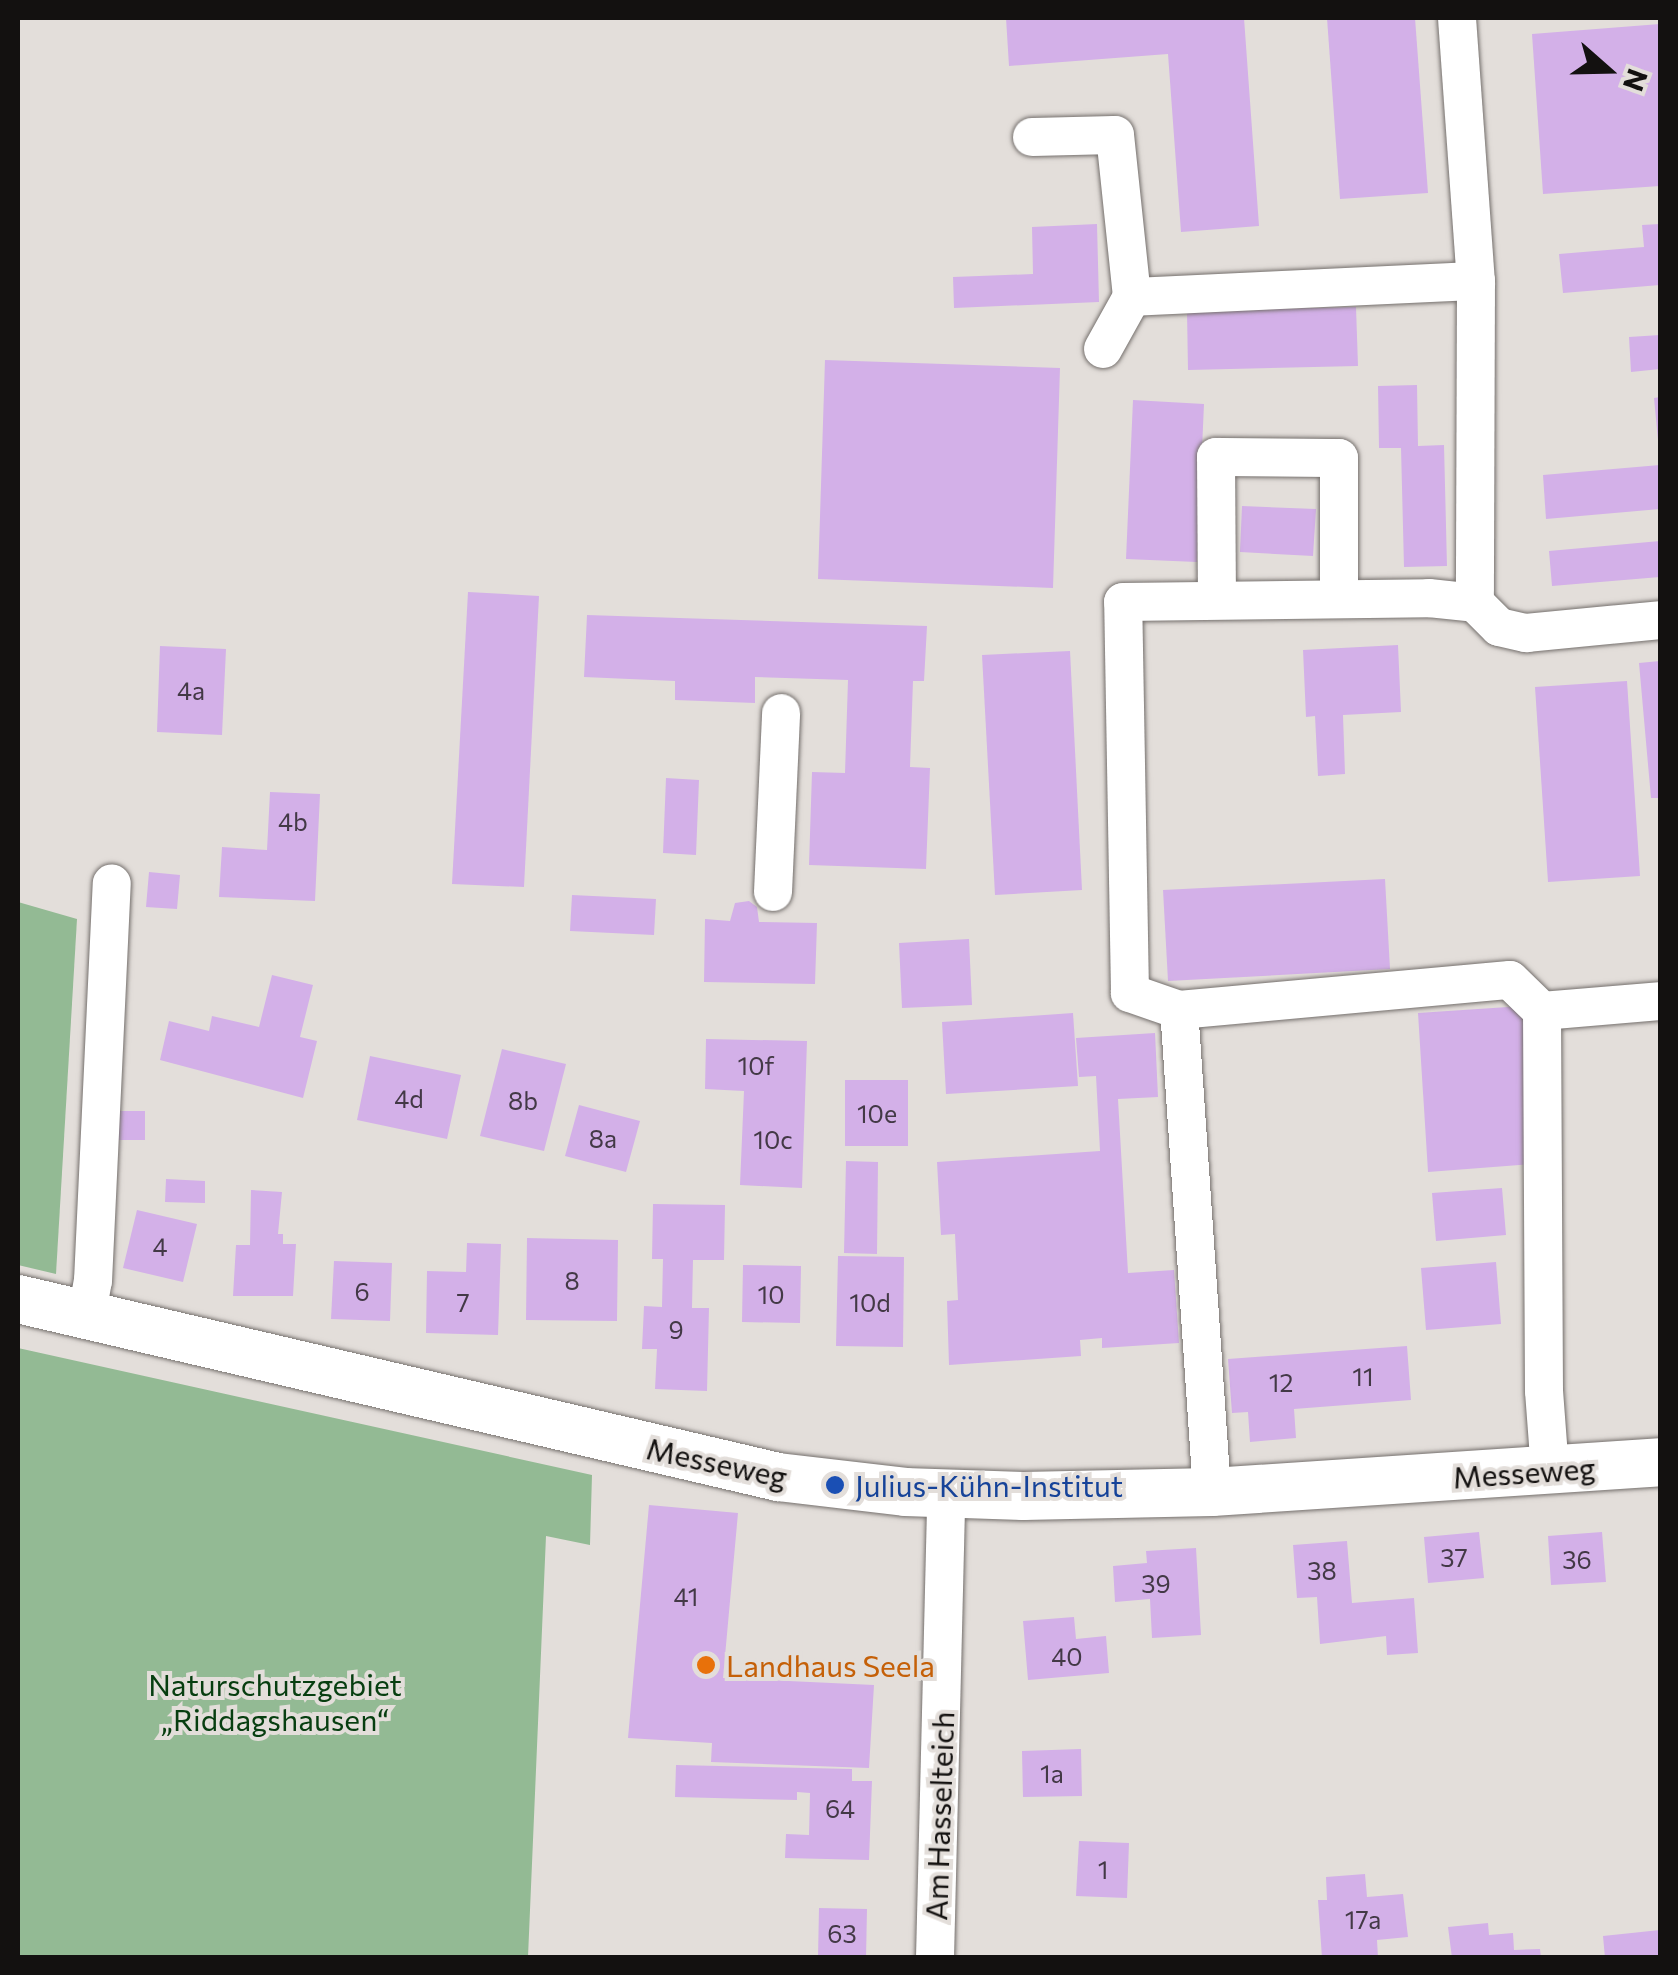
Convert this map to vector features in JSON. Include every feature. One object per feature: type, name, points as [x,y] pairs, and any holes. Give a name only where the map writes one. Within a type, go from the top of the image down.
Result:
[{"type":"main road","name":"Messeweg","points":[[18,1299],[778,1477],[946,1494],[1212,1492],[1660,1462]]},
{"type":"street","points":[[1457,18],[1476,281],[1475,603]]},
{"type":"street","points":[[1032,137],[1115,136],[1132,296],[1103,349]]},
{"type":"street","points":[[1132,296],[1476,281]]},
{"type":"street","points":[[1216,600],[1216,457],[1339,458],[1340,597]]},
{"type":"street","points":[[1550,1470],[1544,1391],[1542,1010],[1510,980],[1178,1010],[1130,993],[1123,602],[1340,597],[1475,603],[1499,627],[1526,633],[1660,620]]},
{"type":"street","points":[[772,892],[782,714]]},
{"type":"street","points":[[87,1314],[94,1281],[112,883]]},
{"type":"street","points":[[1542,1010],[1660,1001]]},
{"type":"street","points":[[1178,1010],[1212,1492]]},
{"type":"street","name":"Am Hasselteich","points":[[934,1958],[946,1494]]},
{"type":"green space","points":[[18,902],[77,919],[56,1274],[18,1265]]},
{"type":"green space","name":"Naturschutzgebiet „Riddagshausen“","points":[[18,1348],[592,1475],[590,1545],[546,1536],[528,1957],[18,1957]]},
{"type":"building","points":[[1006,18],[1244,18],[1259,226],[1181,232],[1168,54],[1009,66]]},
{"type":"building","points":[[1327,18],[1415,18],[1428,193],[1340,199]]},
{"type":"building","points":[[1660,24],[1660,186],[1543,194],[1532,34]]},
{"type":"building","points":[[1097,224],[1099,302],[954,308],[953,277],[1033,274],[1032,227]]},
{"type":"building","points":[[1660,224],[1660,285],[1563,293],[1559,254],[1644,247],[1642,225]]},
{"type":"building","points":[[1356,307],[1358,366],[1188,370],[1187,311]]},
{"type":"building","points":[[1660,335],[1660,369],[1631,372],[1629,337]]},
{"type":"building","points":[[825,360],[1060,368],[1053,588],[818,579]]},
{"type":"building","points":[[1417,385],[1418,446],[1444,445],[1447,566],[1404,567],[1401,448],[1379,448],[1378,386]]},
{"type":"building","points":[[1660,397],[1660,440],[1658,440],[1654,398]]},
{"type":"building","points":[[1133,400],[1204,404],[1197,562],[1126,559]]},
{"type":"building","points":[[1660,465],[1660,509],[1546,519],[1543,475]]},
{"type":"building","points":[[1242,506],[1316,509],[1313,556],[1240,552]]},
{"type":"building","points":[[1660,541],[1660,577],[1552,586],[1549,551]]},
{"type":"building","points":[[468,592],[539,596],[524,887],[452,884]]},
{"type":"building","points":[[587,615],[927,626],[924,681],[913,681],[910,767],[930,768],[926,869],[809,865],[812,772],[845,773],[848,680],[755,677],[755,703],[675,700],[675,681],[584,677]]},
{"type":"building","points":[[1398,645],[1401,712],[1343,715],[1345,774],[1318,776],[1315,716],[1306,717],[1303,650]]},
{"type":"building","points":[[160,646],[226,649],[222,735],[157,732]]},
{"type":"building","points":[[1070,651],[1082,890],[995,895],[982,655]]},
{"type":"building","points":[[1660,661],[1660,798],[1651,798],[1639,663]]},
{"type":"building","points":[[1627,681],[1640,876],[1548,882],[1535,687]]},
{"type":"building","points":[[666,778],[699,780],[696,855],[663,853]]},
{"type":"building","points":[[270,792],[320,794],[315,901],[219,897],[222,847],[267,850]]},
{"type":"building","points":[[149,872],[180,875],[177,909],[146,907]]},
{"type":"building","points":[[1385,879],[1390,969],[1168,981],[1163,890]]},
{"type":"building","points":[[572,895],[656,899],[654,935],[570,931]]},
{"type":"building","points":[[749,901],[757,907],[759,922],[817,923],[815,984],[704,982],[705,919],[730,921],[735,903]]},
{"type":"building","points":[[969,939],[972,1005],[902,1008],[899,943]]},
{"type":"building","points":[[272,975],[313,985],[300,1037],[317,1041],[303,1098],[160,1060],[169,1021],[209,1031],[212,1016],[259,1027]]},
{"type":"building","points":[[1523,1006],[1533,1164],[1428,1172],[1418,1013]]},
{"type":"building","points":[[1073,1013],[1078,1086],[946,1094],[942,1022]]},
{"type":"building","points":[[1155,1033],[1158,1097],[1118,1099],[1128,1273],[1174,1270],[1179,1343],[1102,1348],[1102,1338],[1080,1340],[1081,1356],[949,1365],[947,1301],[958,1300],[955,1234],[941,1235],[937,1162],[1100,1151],[1096,1076],[1079,1077],[1076,1038]]},
{"type":"building","points":[[706,1039],[807,1041],[802,1188],[740,1185],[744,1091],[705,1089]]},
{"type":"building","points":[[502,1049],[566,1064],[544,1151],[480,1136]]},
{"type":"building","points":[[370,1056],[461,1075],[447,1139],[357,1120]]},
{"type":"building","points":[[845,1080],[908,1080],[908,1146],[845,1146]]},
{"type":"building","points":[[579,1105],[640,1121],[626,1172],[565,1156]]},
{"type":"building","points":[[118,1111],[145,1111],[145,1140],[118,1140]]},
{"type":"building","points":[[846,1161],[878,1162],[877,1254],[844,1253]]},
{"type":"building","points":[[166,1179],[205,1181],[205,1203],[165,1202]]},
{"type":"building","points":[[1502,1188],[1506,1235],[1436,1241],[1432,1193]]},
{"type":"building","points":[[251,1190],[282,1192],[278,1234],[283,1234],[283,1244],[296,1244],[293,1296],[233,1296],[236,1245],[250,1245]]},
{"type":"building","points":[[653,1204],[725,1205],[724,1260],[693,1260],[692,1308],[709,1308],[707,1391],[655,1389],[657,1349],[642,1349],[644,1306],[662,1307],[663,1259],[652,1259]]},
{"type":"building","points":[[137,1210],[197,1224],[183,1282],[123,1268]]},
{"type":"building","points":[[527,1238],[618,1240],[617,1321],[526,1320]]},
{"type":"building","points":[[467,1243],[501,1244],[498,1335],[426,1333],[427,1271],[466,1272]]},
{"type":"building","points":[[838,1256],[904,1257],[903,1347],[836,1346]]},
{"type":"building","points":[[334,1261],[392,1263],[390,1321],[331,1319]]},
{"type":"building","points":[[1496,1262],[1501,1324],[1426,1330],[1421,1268]]},
{"type":"building","points":[[743,1265],[801,1266],[800,1323],[742,1322]]},
{"type":"building","points":[[1407,1346],[1411,1400],[1294,1409],[1296,1438],[1250,1442],[1248,1412],[1232,1413],[1228,1359]]},
{"type":"building","points":[[649,1505],[738,1513],[723,1678],[874,1685],[869,1768],[711,1762],[712,1743],[628,1738]]},
{"type":"building","points":[[1479,1532],[1484,1578],[1428,1583],[1424,1537]]},
{"type":"building","points":[[1602,1532],[1606,1582],[1551,1585],[1548,1536]]},
{"type":"building","points":[[1347,1541],[1352,1603],[1414,1598],[1418,1653],[1387,1655],[1386,1636],[1320,1644],[1317,1597],[1297,1598],[1293,1545]]},
{"type":"building","points":[[1196,1548],[1201,1635],[1152,1638],[1150,1599],[1115,1602],[1113,1566],[1147,1563],[1146,1551]]},
{"type":"building","points":[[1074,1617],[1076,1639],[1106,1636],[1109,1673],[1028,1680],[1023,1621]]},
{"type":"building","points":[[1081,1749],[1082,1796],[1023,1797],[1022,1751]]},
{"type":"building","points":[[676,1765],[852,1769],[852,1781],[872,1781],[869,1860],[785,1858],[786,1834],[809,1835],[810,1793],[797,1792],[797,1800],[675,1797]]},
{"type":"building","points":[[1079,1841],[1129,1843],[1127,1898],[1076,1896]]},
{"type":"building","points":[[1365,1874],[1367,1897],[1403,1894],[1408,1937],[1377,1940],[1378,1958],[1322,1958],[1318,1900],[1327,1900],[1326,1877]]},
{"type":"building","points":[[819,1908],[867,1909],[866,1958],[818,1958]]},
{"type":"building","points":[[1488,1923],[1489,1935],[1513,1933],[1514,1950],[1540,1949],[1541,1958],[1452,1958],[1448,1927]]},
{"type":"building","points":[[1660,1930],[1660,1958],[1605,1958],[1603,1936]]},
{"type":"place","name":"Julius-Kühn-Institut","points":[[835,1485]]},
{"type":"place","name":"Landhaus Seela","points":[[706,1665]]}]
